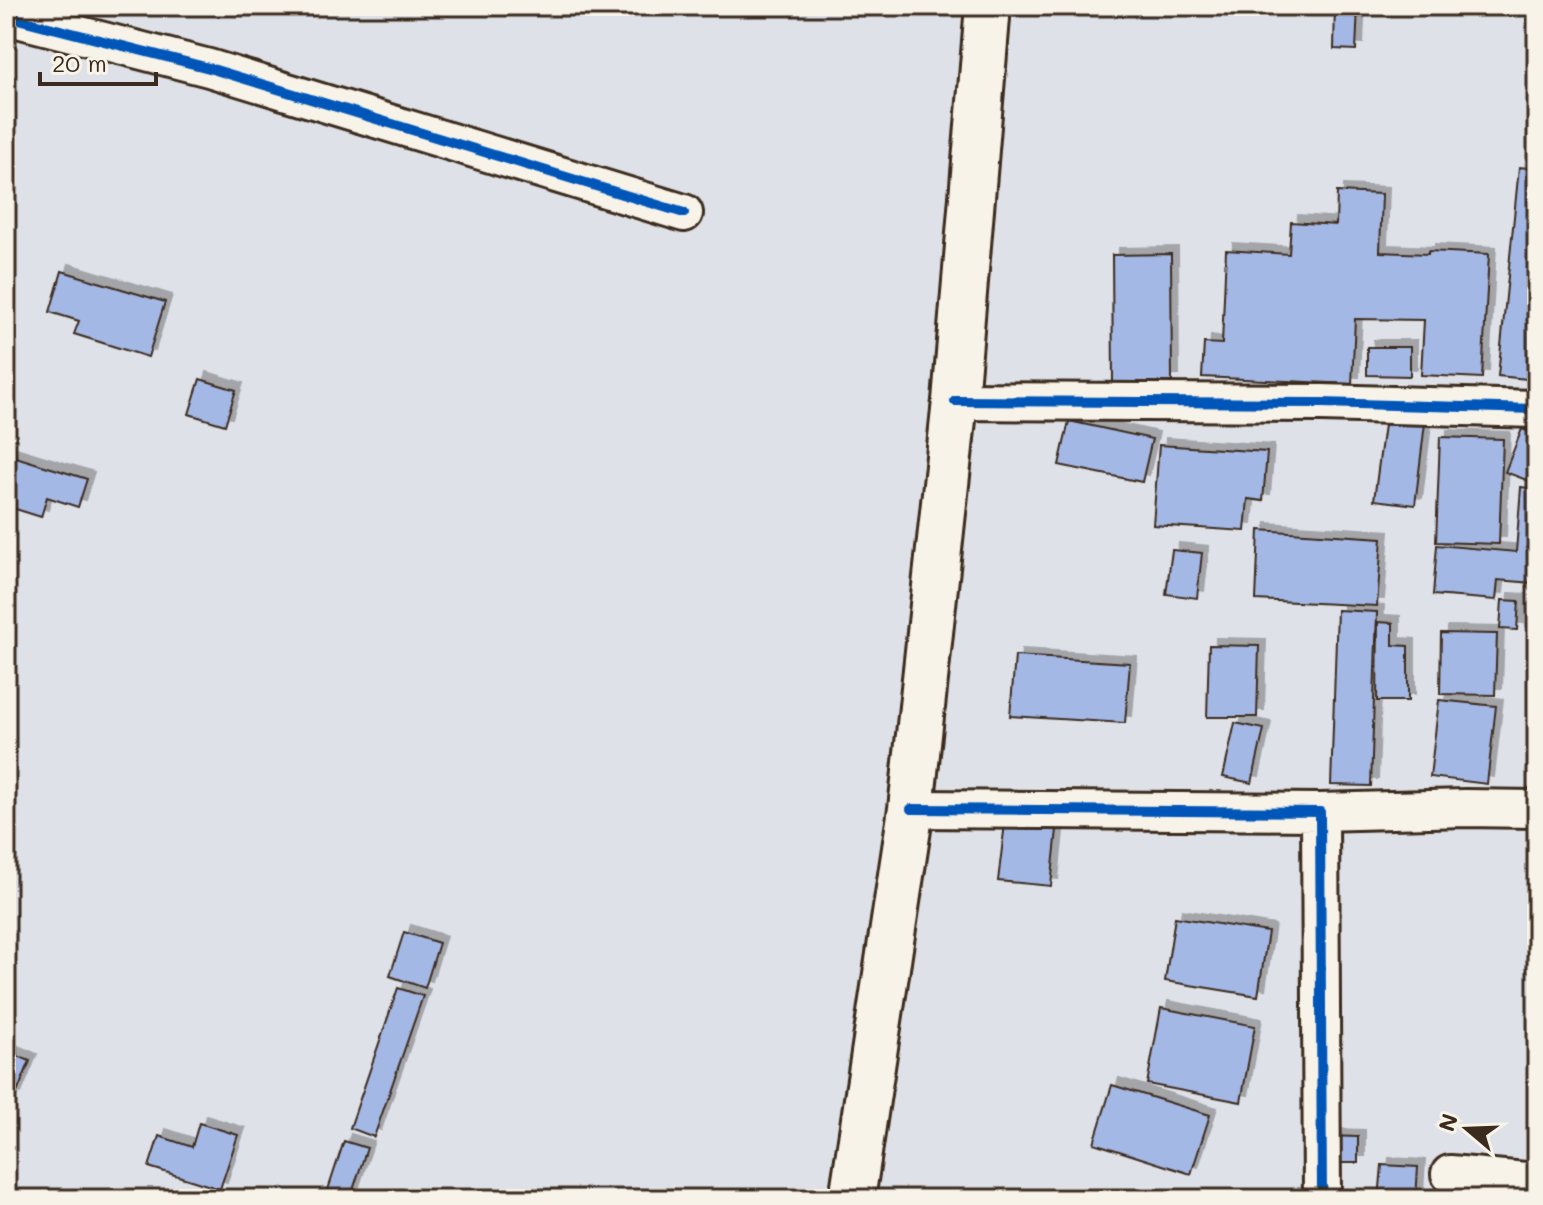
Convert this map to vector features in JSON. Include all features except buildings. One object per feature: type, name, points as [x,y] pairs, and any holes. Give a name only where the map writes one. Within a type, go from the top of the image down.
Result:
[{"type":"main road","points":[[852,1199],[911,809],[955,401],[988,6]]},
{"type":"street","points":[[6,16],[209,68],[684,213]]},
{"type":"street","points":[[955,401],[1537,409]]},
{"type":"street","points":[[911,809],[1320,812],[1537,809]]},
{"type":"street","points":[[1320,812],[1322,1199]]},
{"type":"street","points":[[1450,1174],[1537,1182]]},
{"type":"cycle path","points":[[6,16],[209,68],[684,213]]},
{"type":"cycle path","points":[[955,401],[1322,403],[1537,409]]},
{"type":"cycle path","points":[[911,809],[1320,812],[1322,1199]]}]
